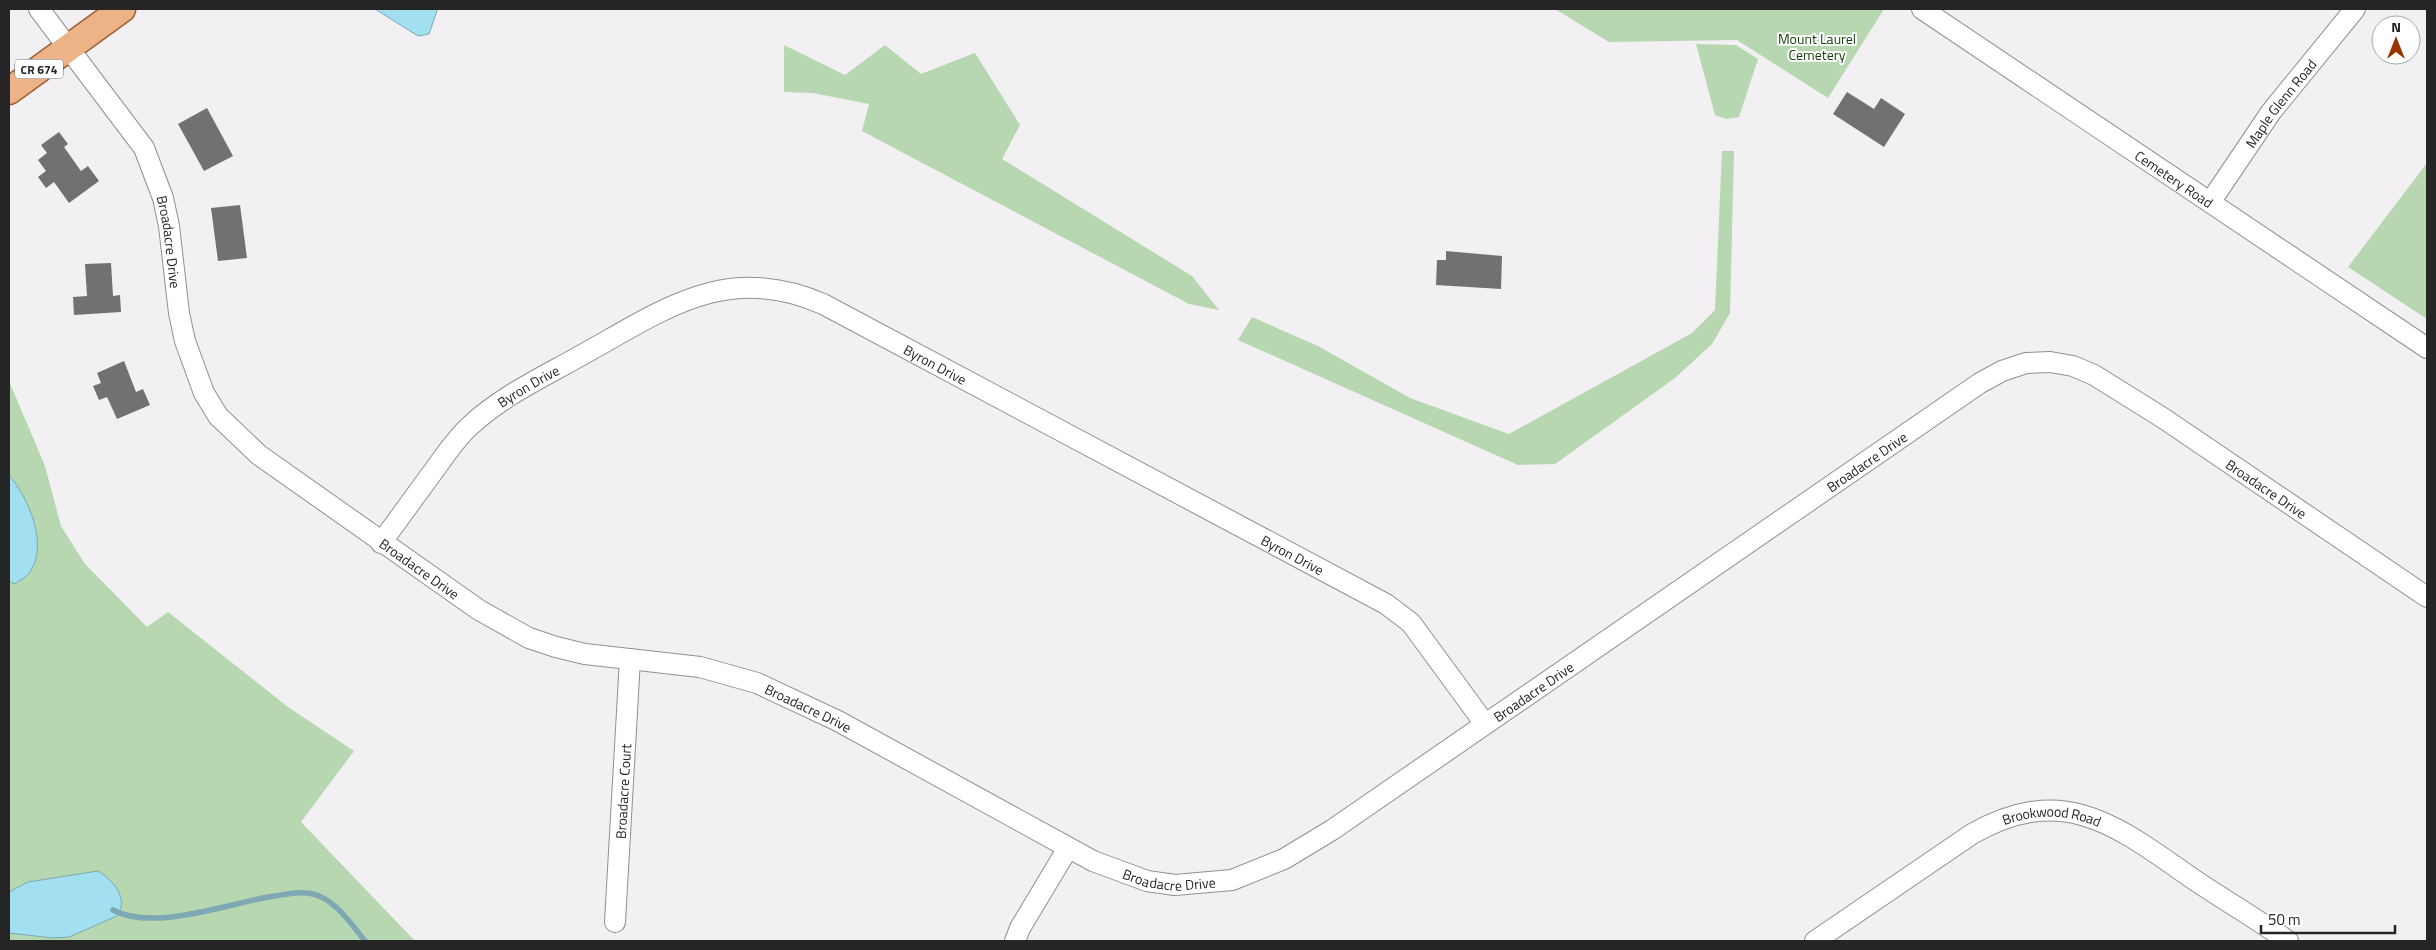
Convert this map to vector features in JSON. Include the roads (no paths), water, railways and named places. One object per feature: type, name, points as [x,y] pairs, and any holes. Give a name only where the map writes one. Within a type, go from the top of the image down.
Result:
[{"type":"main road","name":"CR 674","points":[[9,91],[122,9]]},
{"type":"street","name":"Broadacre Drive","points":[[39,9],[70,47],[144,148],[154,172],[169,226],[179,313],[193,368],[213,408],[237,436],[259,455],[479,610],[529,638],[585,654],[700,667],[757,683],[838,721],[1093,861],[1147,882],[1175,885],[1232,880],[1276,863],[1316,839],[1485,724],[1973,388],[2002,371],[2026,363],[2050,362],[2073,366],[2094,375],[2163,418],[2427,598]]},
{"type":"street","name":"Cemetery Road","points":[[1922,9],[2211,201],[2427,348]]},
{"type":"street","name":"Maple Glenn Road","points":[[2211,201],[2271,112],[2356,9]]},
{"type":"street","name":"Byron Drive","points":[[382,543],[454,443],[470,425],[507,398],[676,303],[728,289],[752,287],[777,289],[802,295],[823,304],[1386,604],[1411,623],[1485,724]]},
{"type":"street","name":"Broadacre Court","points":[[615,922],[630,659]]},
{"type":"street","name":"Brookwood Road","points":[[1815,941],[1972,834],[2008,817],[2038,810],[2061,810],[2082,814],[2122,830],[2288,941]]},
{"type":"street","points":[[1015,941],[1020,928],[1068,848]]},
{"type":"water","points":[[375,9],[437,9],[437,11],[429,34],[418,36]]},
{"type":"water","points":[[9,475],[29,508],[37,535],[35,560],[29,574],[15,584],[9,581]]},
{"type":"water","points":[[98,871],[109,879],[118,890],[121,903],[117,916],[69,937],[53,938],[9,933],[9,892],[28,882]]},
{"type":"waterway","points":[[113,910],[130,916],[149,918],[170,917],[274,896],[308,893],[326,899],[332,904],[365,941]]},
{"type":"park label","name":"Mount Laurel Cemetery","points":[[1817,46]]}]
